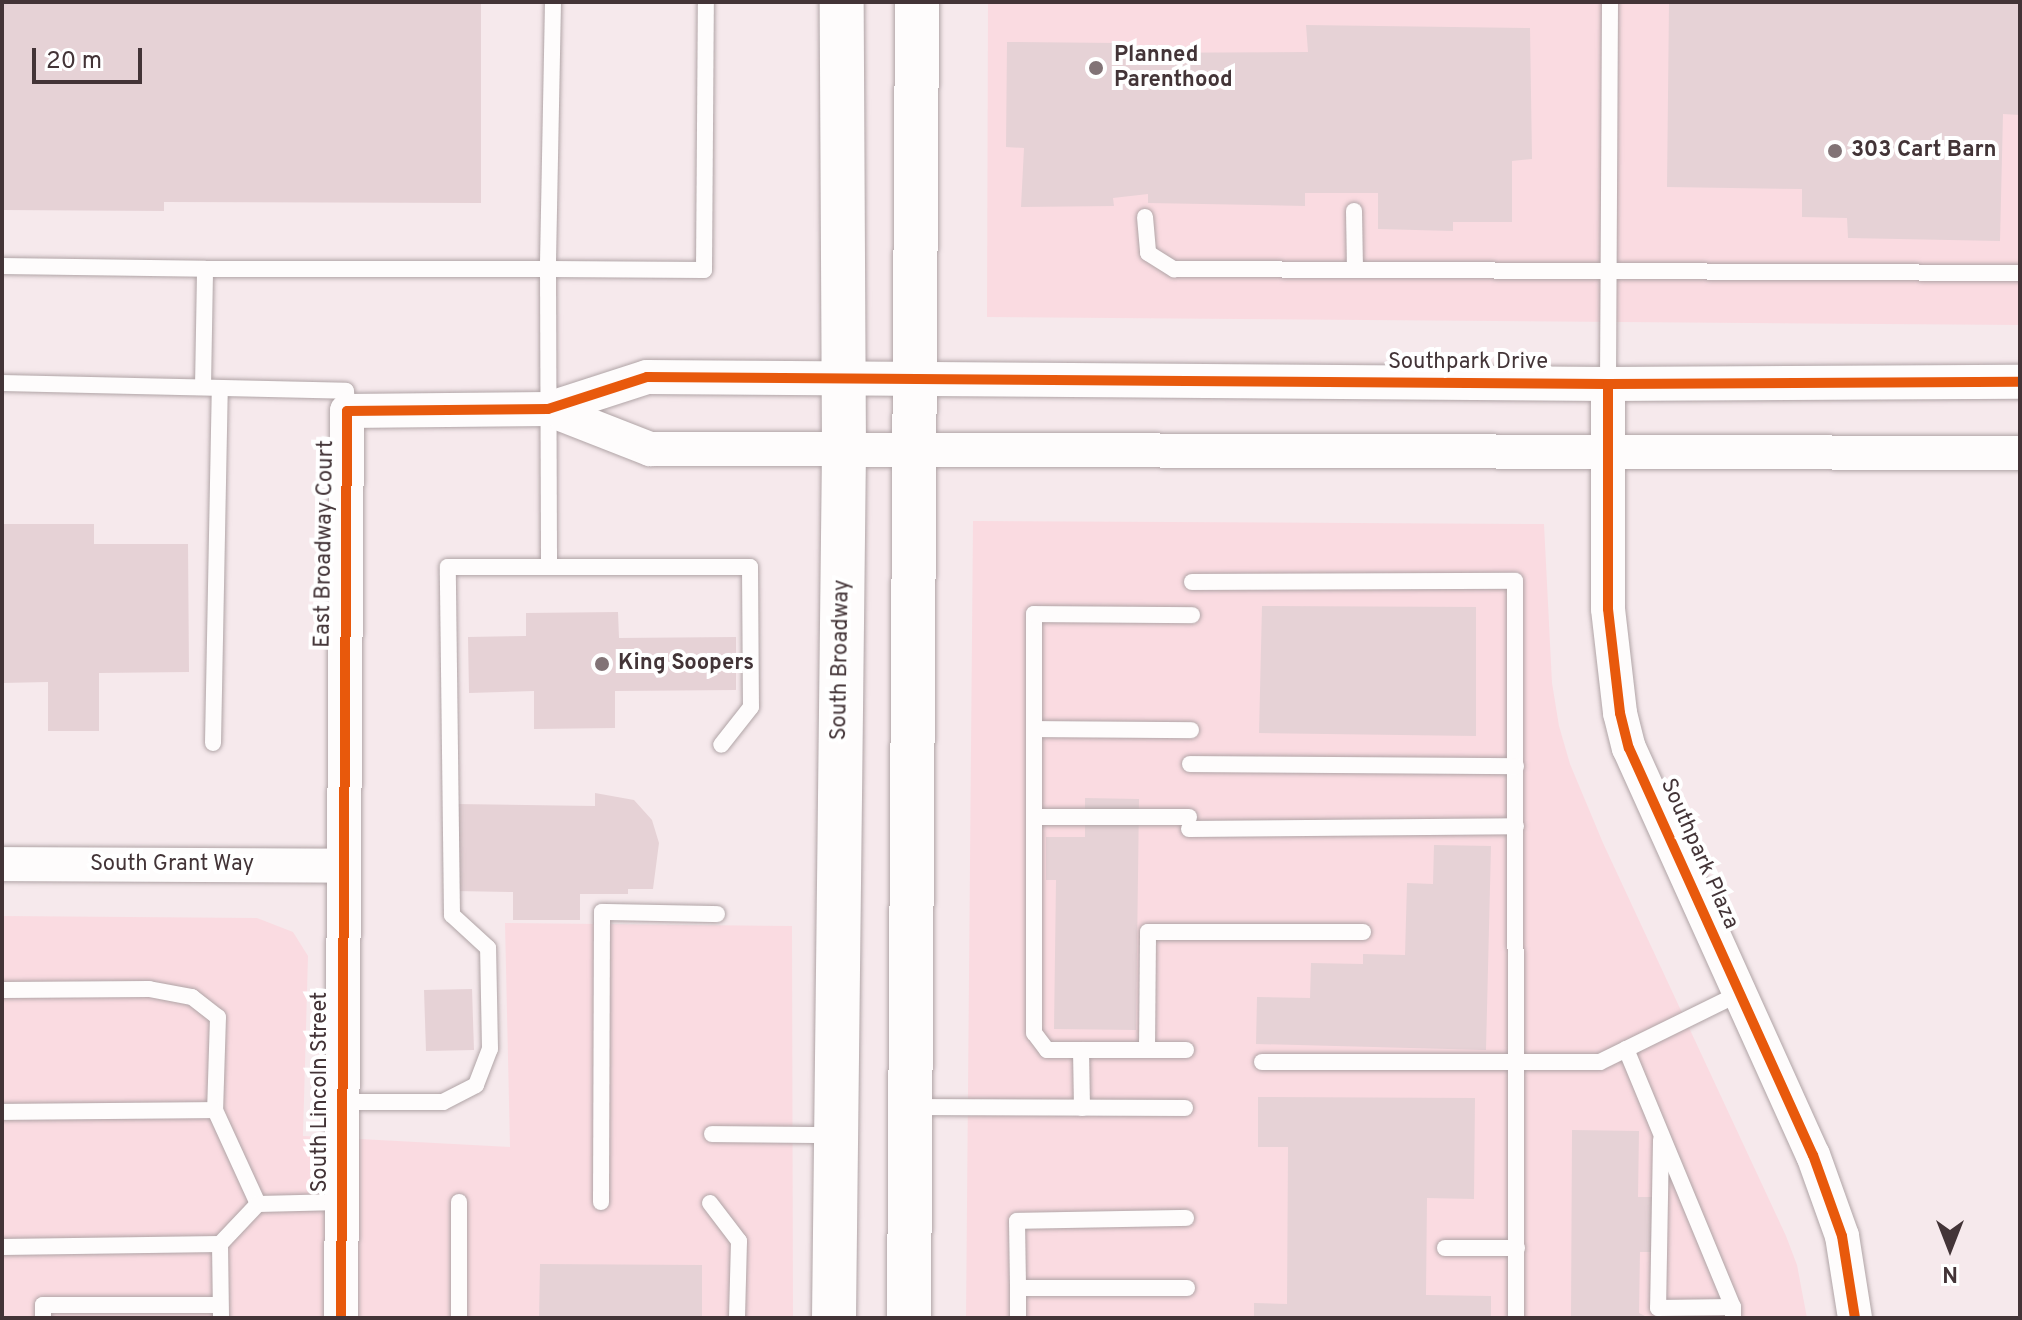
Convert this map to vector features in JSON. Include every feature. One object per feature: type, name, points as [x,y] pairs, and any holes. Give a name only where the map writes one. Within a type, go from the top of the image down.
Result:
[{"type":"main road","name":"South Broadway","points":[[834,1318],[844,449],[842,2]]},
{"type":"main road","points":[[909,1318],[917,2]]},
{"type":"street","name":"East Broadway Court","points":[[342,866],[347,411],[548,409],[647,377],[915,379]]},
{"type":"street","name":"Southpark Drive","points":[[915,379],[1608,384],[2020,382]]},
{"type":"street","name":"Southpark Plaza","points":[[1608,384],[1608,609],[1620,713],[1629,748],[1813,1155],[1842,1236],[1855,1318]]},
{"type":"street","name":"East Broadway Court","points":[[548,409],[650,449],[915,450]]},
{"type":"street","points":[[915,450],[2020,453]]},
{"type":"street","name":"South Grant Way","points":[[2,864],[342,866]]},
{"type":"street","name":"South Lincoln Street","points":[[341,1318],[342,866]]},
{"type":"lane","points":[[549,567],[548,269],[553,2]]},
{"type":"lane","points":[[2,266],[704,270],[706,2]]},
{"type":"lane","points":[[1608,384],[1610,2]]},
{"type":"lane","points":[[1354,211],[1355,269]]},
{"type":"lane","points":[[1145,217],[1148,253],[1174,269],[2020,273]]},
{"type":"lane","points":[[203,387],[205,269]]},
{"type":"lane","points":[[2,383],[346,391],[347,411]]},
{"type":"lane","points":[[213,743],[220,388]]},
{"type":"lane","points":[[341,1102],[443,1102],[476,1085],[490,1049],[488,948],[452,915],[448,567],[750,567],[751,707],[721,745]]},
{"type":"lane","points":[[1192,582],[1515,581],[1516,1318]]},
{"type":"lane","points":[[1186,1050],[1047,1050],[1034,1033],[1034,614],[1192,615]]},
{"type":"lane","points":[[1034,729],[1191,730]]},
{"type":"lane","points":[[1190,764],[1516,766]]},
{"type":"lane","points":[[1034,817],[1189,823],[1516,826]]},
{"type":"lane","points":[[601,1202],[602,912],[717,914]]},
{"type":"lane","points":[[1147,1050],[1148,932],[1363,932]]},
{"type":"lane","points":[[2,990],[149,989],[192,997],[218,1017],[215,1110],[258,1204]]},
{"type":"lane","points":[[1262,1062],[1600,1062],[1740,993]]},
{"type":"lane","points":[[1626,1049],[1661,1133],[1733,1312],[1658,1308],[1661,1133]]},
{"type":"lane","points":[[1081,1050],[1082,1108]]},
{"type":"lane","points":[[911,1107],[1185,1108]]},
{"type":"lane","points":[[2,1112],[215,1110]]},
{"type":"lane","points":[[712,1134],[836,1135]]},
{"type":"lane","points":[[43,1318],[43,1305],[220,1311],[220,1244],[258,1204],[341,1202]]},
{"type":"lane","points":[[459,1202],[459,1318]]},
{"type":"lane","points":[[710,1203],[739,1241],[737,1318]]},
{"type":"lane","points":[[1018,1318],[1017,1221],[1186,1218]]},
{"type":"lane","points":[[2,1247],[220,1244]]},
{"type":"lane","points":[[1445,1248],[1517,1248]]},
{"type":"lane","points":[[1018,1288],[1187,1288]]},
{"type":"shaded area","points":[[988,2],[2020,2],[2020,325],[987,317]]},
{"type":"shaded area","points":[[973,521],[1544,524],[1552,683],[1559,726],[1570,764],[1603,843],[1786,1236],[1797,1265],[1807,1318],[966,1318]]},
{"type":"shaded area","points":[[2,916],[257,918],[293,932],[308,956],[303,1136],[510,1147],[505,923],[792,926],[793,1318],[2,1318]]},
{"type":"building","points":[[2,2],[481,2],[481,203],[164,202],[164,211],[2,210]]},
{"type":"building","name":"303 Cart Barn","points":[[1669,2],[2020,2],[2020,115],[2003,114],[2000,241],[1848,238],[1847,218],[1802,217],[1802,189],[1667,187]]},
{"type":"building","points":[[1306,25],[1530,28],[1532,159],[1512,161],[1512,222],[1453,222],[1453,231],[1378,229],[1378,193],[1305,193],[1305,206],[1148,203],[1148,194],[1113,198],[1114,206],[1021,207],[1024,148],[1006,147],[1007,42],[1116,43],[1116,53],[1308,52]]},
{"type":"building","points":[[2,524],[94,524],[94,544],[188,544],[189,672],[99,673],[99,731],[48,731],[48,682],[2,683]]},
{"type":"building","points":[[1262,606],[1476,607],[1476,736],[1259,733]]},
{"type":"building","name":"King Soopers","points":[[618,612],[619,638],[736,637],[736,690],[615,691],[615,728],[534,729],[534,691],[469,693],[468,637],[526,636],[526,613]]},
{"type":"building","points":[[595,793],[634,800],[652,820],[659,843],[653,889],[628,889],[628,894],[580,894],[580,920],[513,920],[513,892],[455,891],[456,804],[595,806]]},
{"type":"building","points":[[1085,798],[1139,799],[1136,1030],[1054,1029],[1056,880],[1046,880],[1046,837],[1085,837]]},
{"type":"building","points":[[1434,845],[1491,846],[1486,1050],[1256,1044],[1257,997],[1310,998],[1311,963],[1363,964],[1363,954],[1405,955],[1407,883],[1433,884]]},
{"type":"building","points":[[472,989],[474,1050],[426,1051],[424,990]]},
{"type":"building","points":[[1258,1097],[1475,1098],[1474,1199],[1427,1198],[1426,1295],[1491,1296],[1491,1318],[1254,1318],[1254,1303],[1287,1304],[1288,1147],[1258,1147]]},
{"type":"building","points":[[1572,1130],[1639,1131],[1638,1197],[1654,1197],[1652,1252],[1640,1252],[1639,1313],[1649,1318],[1571,1318]]},
{"type":"building","points":[[540,1264],[702,1265],[702,1318],[539,1318]]},
{"type":"cycle path","points":[[341,1318],[347,411],[548,409],[647,377],[1608,384],[2020,382]]},
{"type":"cycle path","points":[[1608,384],[1608,609],[1620,713],[1629,748],[1813,1155],[1842,1236],[1855,1318]]},
{"type":"place","name":"Planned Parenthood","points":[[1096,68]]},
{"type":"place","name":"303 Cart Barn","points":[[1835,151]]},
{"type":"place","name":"King Soopers","points":[[602,664]]}]
